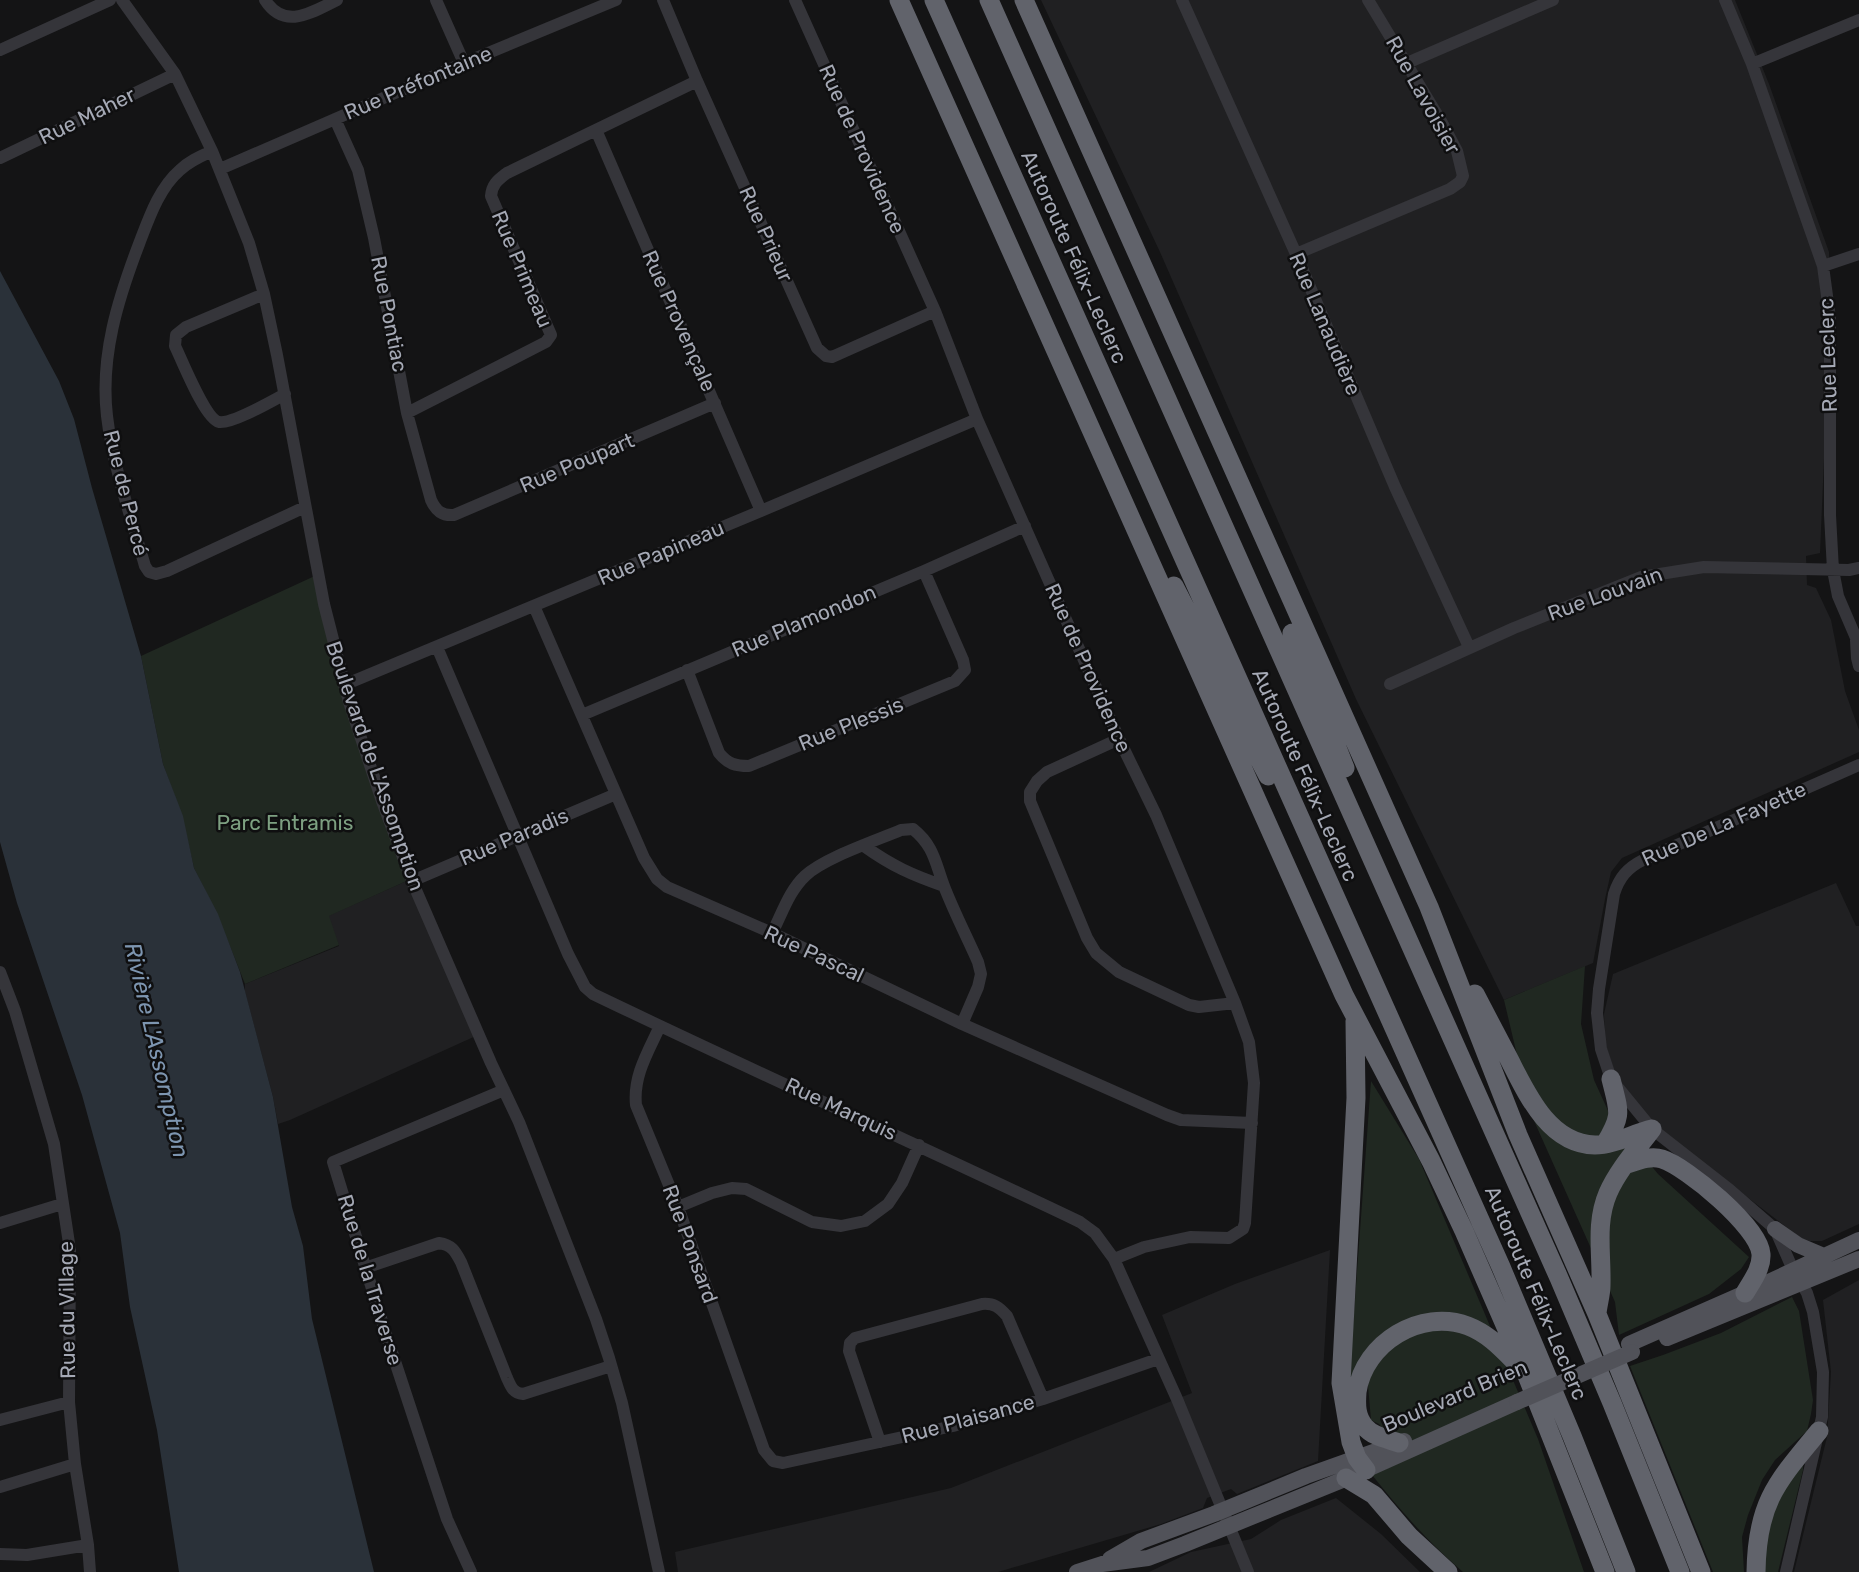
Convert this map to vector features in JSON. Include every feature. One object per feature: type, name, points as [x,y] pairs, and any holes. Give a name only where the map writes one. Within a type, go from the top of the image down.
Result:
[{"type":"highway","points":[[899,0],[1355,1019],[1464,1230],[1526,1373],[1605,1572]]},
{"type":"highway","name":"Autoroute Félix-Leclerc","points":[[934,0],[1501,1267],[1626,1572]]},
{"type":"highway","name":"Autoroute Félix-Leclerc","points":[[989,0],[1573,1310],[1680,1572]]},
{"type":"highway","points":[[1024,0],[1429,907],[1522,1144],[1597,1314],[1701,1572]]},
{"type":"highway","points":[[1092,431],[1194,622],[1243,729],[1336,901]]},
{"type":"highway","points":[[1224,449],[1264,568],[1308,671],[1424,975]]},
{"type":"highway","points":[[1429,907],[1523,1087],[1551,1126],[1571,1139],[1587,1144],[1605,1144],[1652,1129]]},
{"type":"highway","points":[[1355,1019],[1356,1098],[1341,1391],[1352,1447],[1361,1464]]},
{"type":"highway","points":[[1605,1144],[1616,1126],[1618,1117],[1611,1079]]},
{"type":"highway","points":[[1597,1314],[1601,1286],[1602,1213],[1609,1191],[1652,1129]]},
{"type":"highway","points":[[1625,1165],[1650,1158],[1665,1160],[1688,1175],[1738,1217],[1754,1236],[1761,1253],[1759,1267],[1745,1293]]},
{"type":"highway","points":[[1399,1443],[1368,1430],[1359,1418],[1356,1403],[1360,1378],[1366,1364],[1381,1346],[1398,1334],[1433,1321],[1466,1325],[1495,1342],[1526,1373]]},
{"type":"highway","points":[[1756,1572],[1760,1528],[1768,1502],[1783,1475],[1819,1430]]},
{"type":"highway","points":[[1346,1478],[1374,1494],[1409,1536],[1448,1572]]},
{"type":"main road","points":[[1775,1229],[1798,1245],[1824,1256]]},
{"type":"main road","name":"Boulevard Brien","points":[[1102,1564],[1141,1541],[1306,1476],[1361,1464],[1798,1276],[1824,1256],[1859,1240]]},
{"type":"main road","name":"Boulevard Brien","points":[[1630,1348],[1745,1293],[1859,1259]]},
{"type":"main road","name":"Boulevard Brien","points":[[1077,1572],[1102,1564],[1148,1558],[1230,1526],[1346,1478],[1361,1464],[1399,1443],[1515,1398]]},
{"type":"street","points":[[0,50],[110,0]]},
{"type":"street","name":"Boulevard de L'Assomption","points":[[122,0],[175,74],[220,169],[249,243],[264,293],[324,604],[344,685],[383,804],[412,881],[519,1122],[596,1319],[611,1366],[659,1572]]},
{"type":"street","points":[[265,0],[278,13],[292,17],[301,17],[337,0]]},
{"type":"street","points":[[436,0],[464,62]]},
{"type":"street","name":"Rue Préfontaine","points":[[220,169],[464,62],[616,0]]},
{"type":"street","name":"Rue Prieur","points":[[663,0],[817,348],[832,358],[935,311]]},
{"type":"street","name":"Rue de Providence","points":[[795,0],[935,311],[977,419],[1156,816],[1250,1042],[1254,1083],[1243,1229],[1229,1238],[1190,1237],[1144,1247],[1114,1259]]},
{"type":"street","name":"Rue Lanaudière","points":[[1182,0],[1296,254],[1395,487],[1469,647]]},
{"type":"street","name":"Rue Lavoisier","points":[[1296,254],[1450,189],[1460,182],[1463,176],[1457,151],[1441,121],[1368,0]]},
{"type":"street","points":[[1407,63],[1553,0]]},
{"type":"street","name":"Rue Leclerc","points":[[1725,0],[1752,64],[1823,266],[1830,318],[1830,515],[1833,570],[1838,596],[1858,643],[1859,666]]},
{"type":"street","points":[[1752,64],[1859,20]]},
{"type":"street","name":"Rue Maher","points":[[0,158],[175,74]]},
{"type":"street","name":"Rue Primeau","points":[[407,413],[547,342],[551,335],[491,196],[497,180],[697,81]]},
{"type":"street","name":"Rue Pontiac","points":[[335,119],[358,170],[366,200],[407,413],[431,500],[437,511]]},
{"type":"street","name":"Rue Provençale","points":[[596,130],[761,512]]},
{"type":"street","name":"Rue de Percé","points":[[212,151],[181,168],[152,212],[112,323],[107,358],[106,414],[113,450],[145,566],[149,572],[156,574],[167,571],[305,507]]},
{"type":"street","points":[[1823,266],[1859,254]]},
{"type":"street","points":[[264,293],[186,327],[176,335],[175,346],[204,408],[220,422],[232,420],[285,394]]},
{"type":"street","name":"Rue Poupart","points":[[437,511],[446,516],[454,515],[715,403]]},
{"type":"street","name":"Rue Papineau","points":[[344,685],[977,419]]},
{"type":"street","name":"Rue Plamondon","points":[[582,715],[1026,526]]},
{"type":"street","name":"Rue Louvain","points":[[1390,684],[1469,647],[1612,587],[1647,576],[1704,567],[1833,570],[1859,568]]},
{"type":"street","name":"Rue Plessis","points":[[687,670],[719,753],[735,766],[749,766],[955,681],[965,670],[963,660],[924,570]]},
{"type":"street","name":"Rue Pascal","points":[[534,607],[644,859],[657,879],[667,887],[772,933],[962,1024],[1181,1120],[1252,1123]]},
{"type":"street","name":"Rue Marquis","points":[[437,647],[585,988],[660,1026],[1080,1222],[1095,1233],[1114,1259],[1177,1399],[1248,1572]]},
{"type":"street","points":[[1119,739],[1047,772],[1030,792],[1030,801],[1087,938],[1096,953],[1119,972],[1189,1005],[1199,1007],[1235,1003]]},
{"type":"street","name":"Rue De La Fayette","points":[[1786,1572],[1819,1430],[1824,1385],[1813,1312],[1775,1229],[1712,1175],[1652,1129],[1611,1079],[1599,1040],[1597,1002],[1614,894],[1622,875],[1630,867],[1859,765]]},
{"type":"street","name":"Rue Paradis","points":[[412,881],[616,794]]},
{"type":"street","points":[[772,933],[792,891],[806,875],[822,864],[901,830],[913,829],[925,838],[933,851],[944,886],[978,962],[981,974],[978,987],[962,1024]]},
{"type":"street","points":[[864,846],[888,863],[914,876],[944,886]]},
{"type":"street","name":"Rue du Village","points":[[0,972],[15,1011],[54,1144],[70,1250],[69,1402],[90,1572]]},
{"type":"street","name":"Rue Ponsard","points":[[660,1026],[637,1077],[636,1105],[678,1206],[764,1450],[774,1461]]},
{"type":"street","name":"Rue de la Traverse","points":[[471,1572],[447,1519],[333,1162],[503,1090]]},
{"type":"street","points":[[678,1206],[732,1188],[746,1189],[812,1222],[841,1226],[865,1221],[888,1204],[902,1183],[919,1145]]},
{"type":"street","points":[[0,1223],[62,1204]]},
{"type":"street","points":[[365,1268],[439,1243],[454,1249],[511,1388],[517,1393],[523,1394],[611,1366]]},
{"type":"street","points":[[880,1442],[849,1351],[850,1343],[855,1338],[982,1304],[1000,1307],[1007,1316],[1043,1399]]},
{"type":"street","name":"Rue Plaisance","points":[[774,1461],[783,1463],[953,1426],[1043,1399],[1158,1359]]},
{"type":"street","points":[[0,1420],[69,1402]]},
{"type":"street","points":[[0,1487],[75,1464]]},
{"type":"street","points":[[0,1554],[27,1555],[88,1545]]},
{"type":"shaded area","points":[[1041,0],[1735,0],[1769,84],[1829,252],[1830,318],[1820,553],[1806,556],[1807,585],[1816,588],[1831,620],[1845,691],[1859,730],[1859,752],[1622,858],[1611,872],[1593,963],[1504,1000],[1356,699],[1160,252]]},
{"type":"shaded area","points":[[411,879],[478,1035],[278,1124],[245,984],[339,946],[328,916]]},
{"type":"shaded area","points":[[1836,883],[1856,926],[1859,926],[1859,1224],[1822,1241],[1809,1241],[1802,1239],[1654,1126],[1618,1079],[1611,1065],[1605,1041],[1604,1014],[1613,974]]},
{"type":"shaded area","points":[[1330,1250],[1318,1461],[1237,1494],[1231,1489],[1207,1498],[1203,1508],[1161,1524],[998,1572],[678,1572],[675,1552],[951,1488],[1192,1393],[1162,1315],[1235,1284]]},
{"type":"shaded area","points":[[1859,1280],[1859,1572],[1794,1572],[1827,1437],[1831,1372],[1823,1300]]},
{"type":"shaded area","points":[[1336,1498],[1381,1534],[1420,1572],[1149,1572],[1191,1552],[1251,1539],[1281,1520]]},
{"type":"green space","name":"Parc Entramis","points":[[319,574],[322,600],[411,879],[329,916],[339,945],[245,984],[218,916],[194,868],[182,816],[163,764],[141,656]]},
{"type":"green space","points":[[1585,966],[1581,1024],[1594,1080],[1610,1115],[1658,1174],[1749,1257],[1741,1269],[1709,1294],[1619,1335],[1615,1302],[1531,1114],[1504,1000]]},
{"type":"green space","points":[[1371,1081],[1419,1159],[1538,1439],[1584,1572],[1463,1572],[1415,1526],[1372,1475],[1406,1460],[1379,1424],[1371,1420],[1368,1386],[1349,1381]]},
{"type":"green space","points":[[1792,1297],[1799,1311],[1813,1400],[1807,1431],[1775,1460],[1762,1480],[1742,1537],[1744,1572],[1713,1572],[1630,1366],[1721,1333]]},
{"type":"green space","points":[[1803,1462],[1778,1572],[1765,1572],[1772,1513],[1781,1494]]},
{"type":"water","name":"Rivière L'Assomption","points":[[0,271],[59,381],[74,419],[141,656],[163,764],[183,816],[194,868],[218,914],[240,972],[273,1097],[292,1207],[303,1246],[312,1319],[374,1572],[179,1572],[157,1430],[130,1307],[120,1233],[82,1095],[17,903],[0,842]]}]
